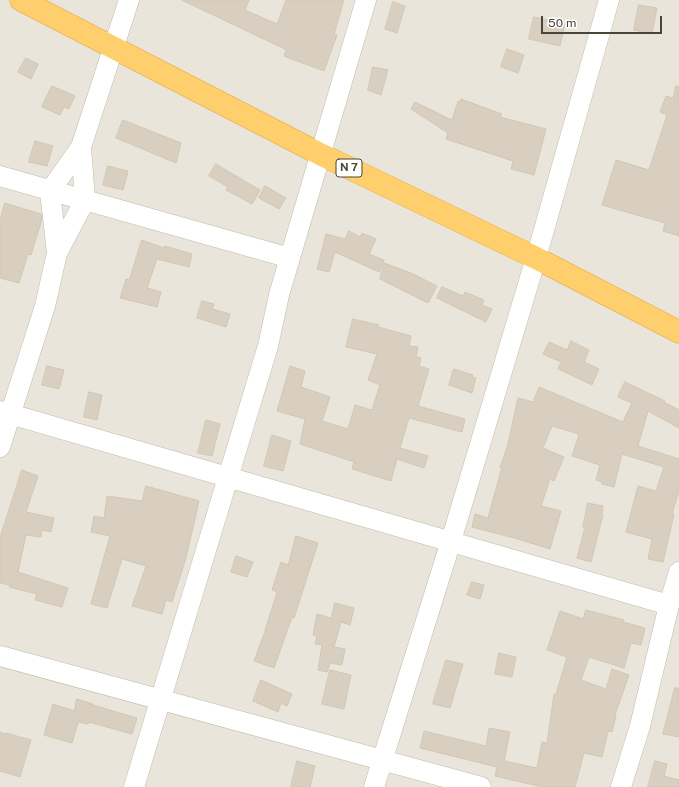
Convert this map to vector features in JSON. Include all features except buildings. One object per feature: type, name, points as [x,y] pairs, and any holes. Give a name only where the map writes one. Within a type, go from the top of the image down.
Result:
[{"type":"highway","name":"N 7","points":[[22,0],[320,154],[536,258],[679,332]]},
{"type":"street","points":[[57,253],[50,191],[80,147],[112,46],[129,0]]},
{"type":"street","points":[[134,787],[268,346],[279,295],[366,0]]},
{"type":"street","points":[[374,787],[451,541],[536,258],[609,0]]},
{"type":"street","points":[[0,447],[5,413],[45,306],[57,253],[85,200],[80,147]]},
{"type":"street","points":[[0,176],[290,258]]},
{"type":"street","points":[[5,413],[670,604]]},
{"type":"street","points":[[621,787],[640,726],[679,572]]},
{"type":"street","points":[[0,656],[481,787]]},
{"type":"shaded area","points":[[0,0],[679,0],[679,787],[0,787]]}]
